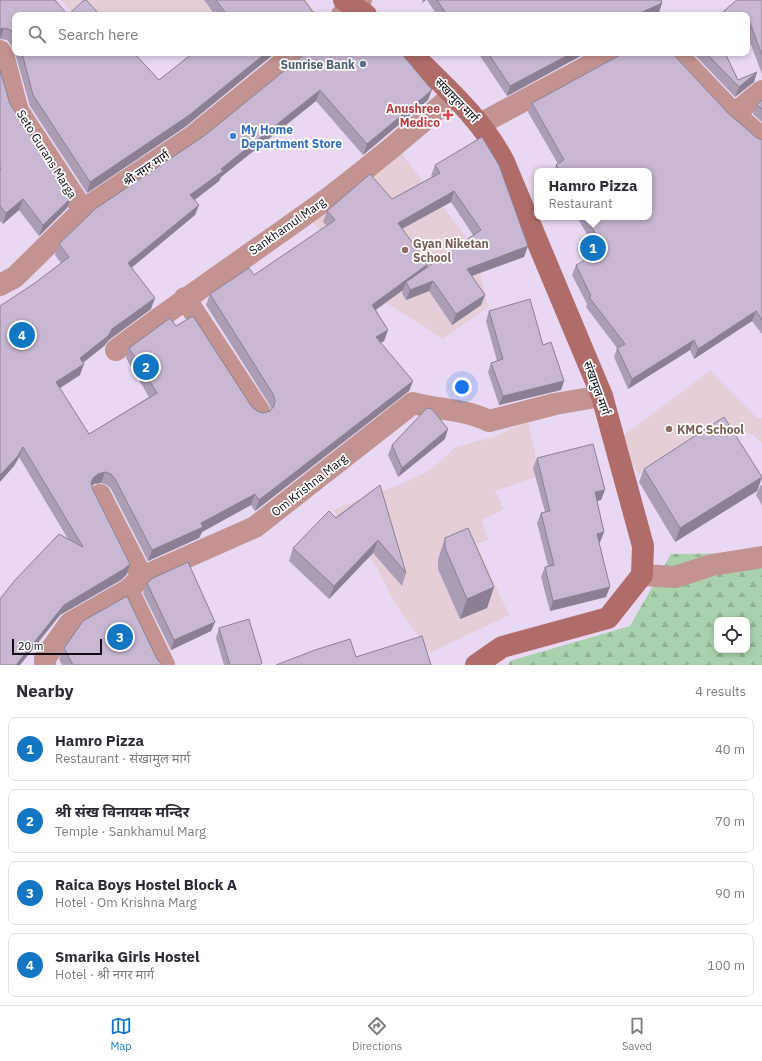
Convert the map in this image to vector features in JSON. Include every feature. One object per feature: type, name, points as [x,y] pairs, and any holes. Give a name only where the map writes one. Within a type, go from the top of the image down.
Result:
[{"type":"main road","name":"संखामुल मार्ग","points":[[414,56],[480,124],[493,140],[504,162],[602,396],[642,546],[642,575]]},
{"type":"main road","points":[[476,665],[502,647],[608,618],[642,575]]},
{"type":"street","name":"Seto Gurans Marga","points":[[0,51],[4,58],[18,111],[83,210]]},
{"type":"street","name":"श्री नगर मार्ग","points":[[0,285],[15,277],[83,210],[192,137],[291,56]]},
{"type":"street","points":[[480,124],[607,56]]},
{"type":"street","points":[[679,56],[734,114],[762,138]]},
{"type":"street","points":[[734,114],[762,91]]},
{"type":"street","name":"Sankhamul Marg","points":[[116,350],[185,298],[332,195],[418,126],[453,95]]},
{"type":"street","points":[[185,298],[259,411]]},
{"type":"street","name":"Om Krishna Marg","points":[[45,665],[45,658],[70,623],[135,583],[255,527],[413,403],[436,409],[476,414],[490,421],[555,404],[602,396]]},
{"type":"street","points":[[100,495],[135,583],[164,665]]},
{"type":"street","points":[[642,575],[675,577],[712,565],[762,557]]},
{"type":"shaded area","points":[[61,0],[306,0],[316,12],[71,12]]},
{"type":"shaded area","name":"Gyan Niketan School","points":[[398,149],[470,242],[477,258],[488,307],[443,339],[380,299],[309,218]]},
{"type":"shaded area","name":"KMC School","points":[[710,371],[757,418],[762,418],[762,443],[753,435],[714,422],[639,475],[617,440]]},
{"type":"shaded area","points":[[528,421],[540,476],[495,491],[504,509],[482,520],[488,539],[477,545],[509,615],[430,653],[394,602],[377,568],[333,510],[403,483],[432,469],[455,447],[493,437]]},
{"type":"green space","points":[[762,553],[762,665],[508,665],[510,661],[630,626],[671,554]]},
{"type":"building","points":[[0,0],[55,0],[65,12],[12,12],[12,32],[4,28],[0,29]]},
{"type":"building","points":[[84,0],[86,0],[97,12],[71,12]]},
{"type":"building","points":[[216,0],[304,0],[313,12],[225,12]]},
{"type":"building","points":[[437,0],[661,0],[662,3],[642,12],[445,12]]},
{"type":"building","points":[[737,0],[762,0],[762,55],[750,23],[750,12],[723,12]]},
{"type":"building","points":[[23,56],[137,56],[159,80],[189,56],[262,56],[188,116],[90,182],[33,95]]},
{"type":"building","points":[[302,56],[404,56],[432,90],[367,144],[320,90],[221,169],[223,171],[190,195],[199,205],[128,263],[155,298],[112,329],[108,336],[80,358],[84,364],[56,382],[89,434],[157,393],[129,348],[170,318],[176,326],[193,316],[252,407],[263,413],[270,411],[274,406],[275,400],[273,394],[210,294],[249,268],[254,275],[335,220],[327,211],[370,174],[392,199],[440,173],[435,165],[482,137],[499,165],[528,246],[467,269],[485,295],[456,314],[433,281],[410,290],[406,282],[481,230],[454,191],[398,223],[428,264],[372,305],[388,330],[376,337],[413,381],[259,500],[255,494],[201,523],[203,527],[152,550],[115,479],[111,474],[105,472],[98,474],[93,478],[91,483],[93,490],[130,564],[64,605],[16,665],[0,665],[0,599],[15,580],[59,534],[83,547],[23,447],[18,456],[0,475],[0,306],[35,283],[69,257],[59,244],[95,209],[204,136]]},
{"type":"building","points":[[490,56],[566,56],[510,86]]},
{"type":"building","points":[[618,56],[675,56],[728,113],[757,138],[762,140],[762,320],[756,311],[698,349],[694,340],[632,379],[617,348],[625,344],[589,297],[591,296],[576,265],[605,250],[588,220],[652,220],[652,168],[558,168],[556,165],[564,160],[532,103]]},
{"type":"building","points":[[709,56],[726,56],[738,80],[757,72],[739,87]]},
{"type":"building","points":[[0,70],[10,104],[71,198],[43,225],[23,199],[6,213],[0,206]]},
{"type":"building","points":[[762,100],[762,109],[757,105]]},
{"type":"building","points":[[530,299],[543,345],[551,342],[564,381],[503,396],[491,363],[503,359],[489,311]]},
{"type":"building","points":[[427,408],[432,409],[448,429],[402,468],[392,445]]},
{"type":"building","points":[[724,417],[762,477],[680,528],[644,469]]},
{"type":"building","points":[[593,444],[605,490],[595,492],[604,532],[597,534],[610,587],[553,601],[545,567],[554,565],[541,513],[550,511],[537,458]]},
{"type":"building","points":[[380,485],[406,573],[378,540],[334,586],[293,548],[329,511],[336,518]]},
{"type":"building","points":[[468,528],[494,587],[467,599],[445,548],[445,538]]},
{"type":"building","points":[[188,562],[215,622],[174,640],[147,583],[153,578]]},
{"type":"building","points":[[127,596],[157,659],[162,665],[73,665],[64,648],[83,621]]},
{"type":"building","points":[[249,619],[262,663],[260,665],[230,665],[219,628]]},
{"type":"building","points":[[422,636],[431,665],[276,665],[315,650],[350,639],[356,657]]},
{"type":"place","name":"Sunrise Bank","points":[[363,64]]},
{"type":"place","name":"Anushree Medico","points":[[448,115]]},
{"type":"place","name":"My Home Department Store","points":[[233,136]]},
{"type":"place","name":"Hamro Pizza","points":[[593,248]]},
{"type":"place","name":"Gyan Niketan School","points":[[405,250]]},
{"type":"place","name":"Smarika Girls Hostel","points":[[22,335]]},
{"type":"place","name":"श्री संख विनायक मन्दिर","points":[[146,367]]},
{"type":"place","name":"KMC School","points":[[669,429]]},
{"type":"place","name":"Raica Boys Hostel Block A","points":[[120,637]]}]
